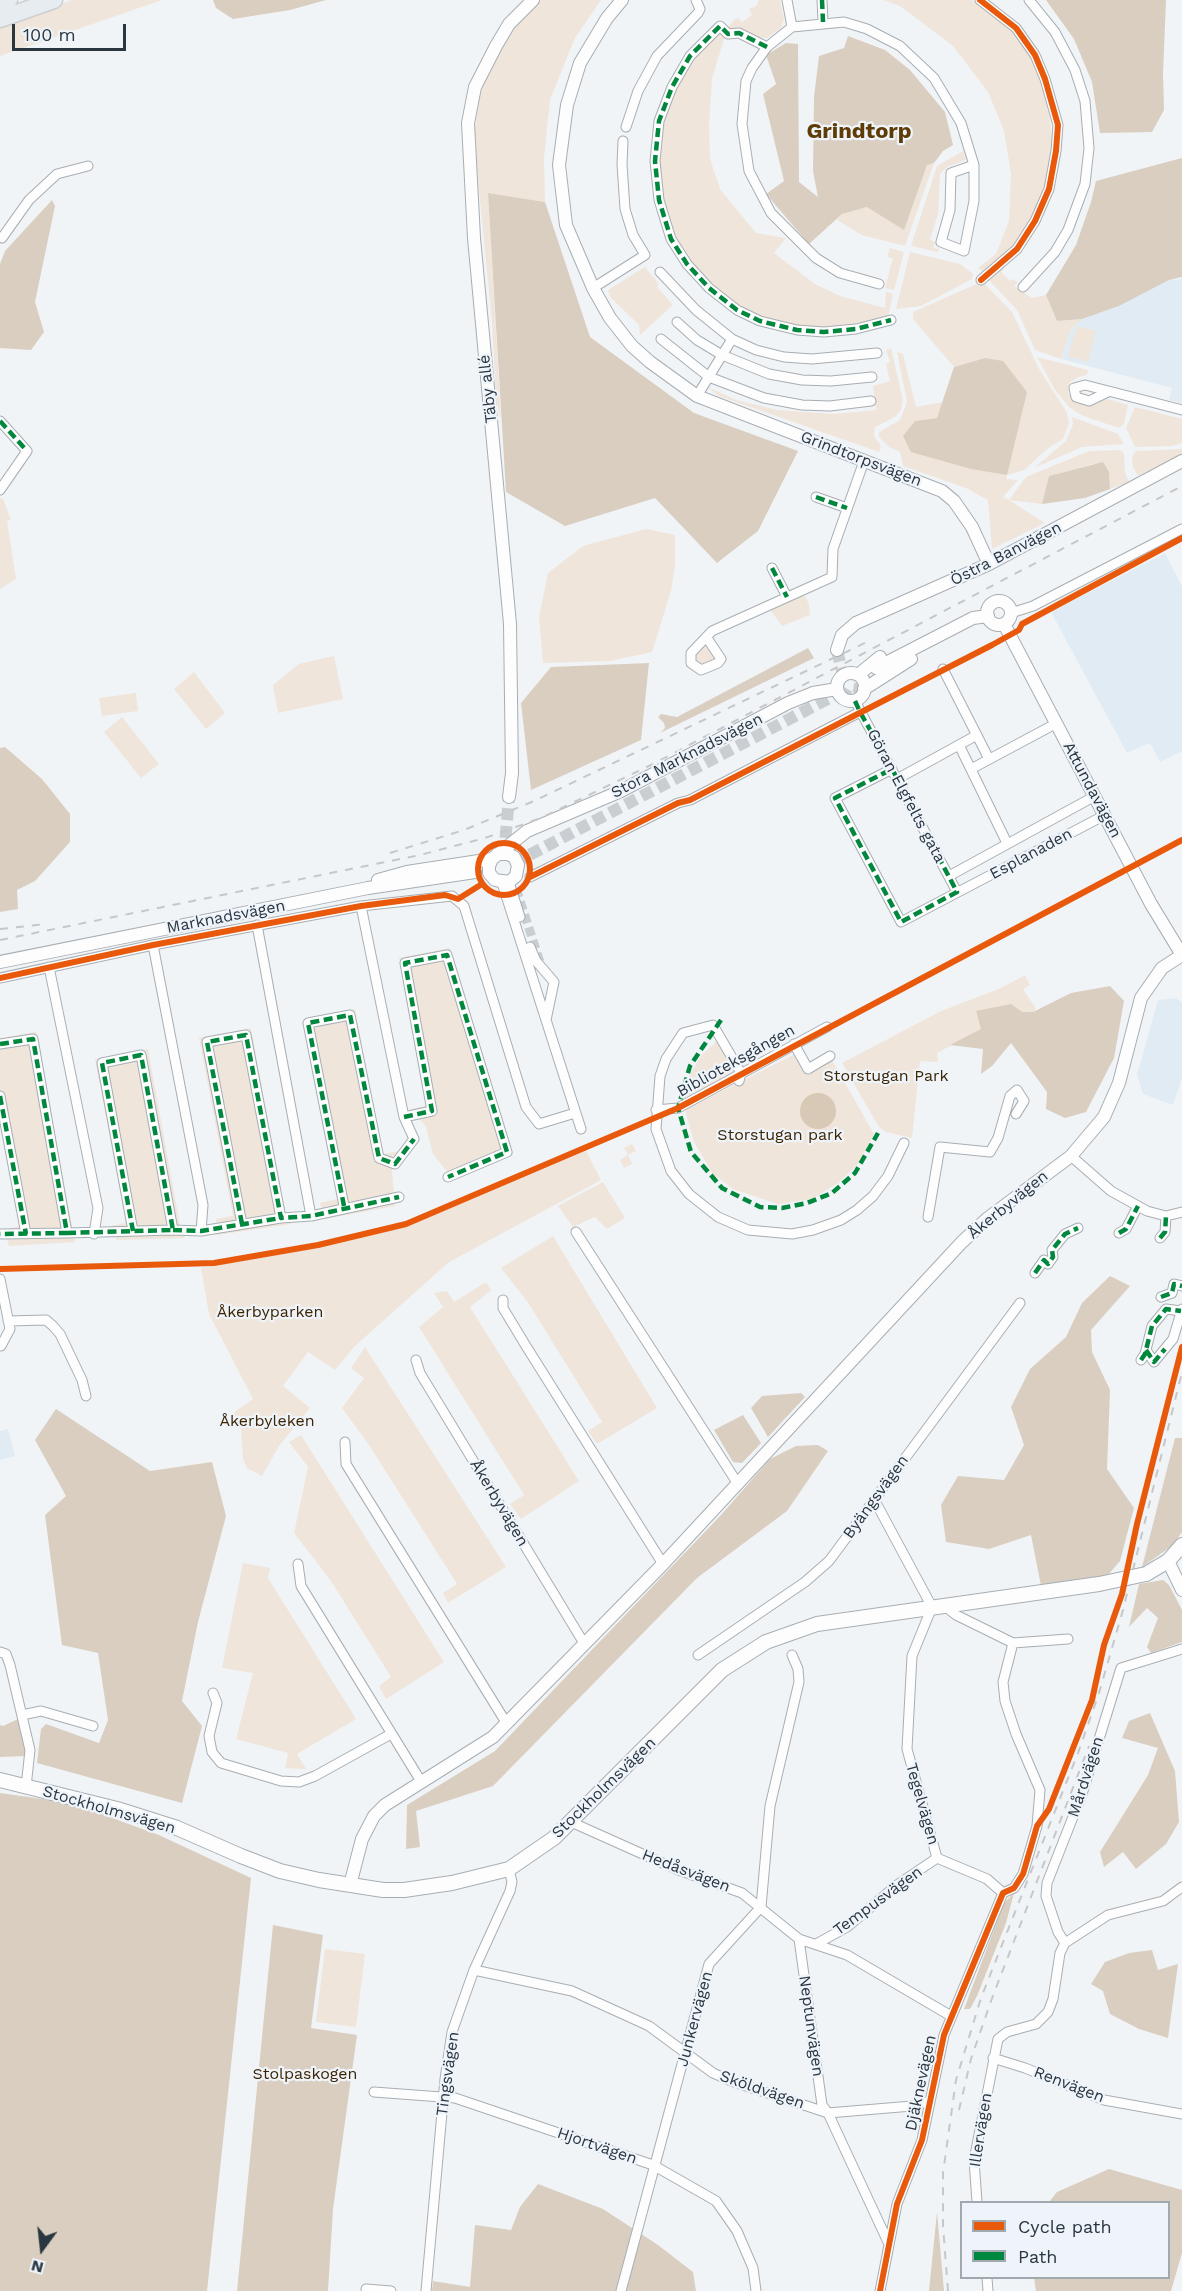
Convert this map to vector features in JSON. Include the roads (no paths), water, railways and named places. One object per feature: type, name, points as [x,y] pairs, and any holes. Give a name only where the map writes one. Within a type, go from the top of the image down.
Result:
[{"type":"highway","points":[[0,4],[9,0]]},
{"type":"highway","points":[[0,20],[54,0]]},
{"type":"main road","name":"Stockholmsvägen","points":[[0,1780],[117,1809],[177,1827],[280,1870],[350,1885],[404,1890],[452,1883],[509,1869],[554,1838],[722,1670],[743,1654],[766,1642],[817,1624],[1099,1584],[1146,1574],[1168,1561],[1182,1545]]},
{"type":"street","name":"Täby allé","points":[[509,797],[512,773],[510,624],[474,238],[468,123],[475,87],[496,46],[509,24],[533,0]]},
{"type":"street","name":"Grindtorpsvägen","points":[[622,0],[607,18],[580,63],[572,85],[560,144],[559,165],[566,225],[592,288],[632,346],[697,396],[942,491],[954,501],[972,527],[989,564]]},
{"type":"street","points":[[626,127],[646,75],[664,46],[698,13],[700,9],[696,0]]},
{"type":"street","points":[[787,0],[792,27]]},
{"type":"street","points":[[822,0],[823,22]]},
{"type":"street","points":[[980,0],[1016,28],[1035,55],[1045,79],[1058,125],[1049,189],[1035,221],[1017,249],[981,280]]},
{"type":"street","points":[[1023,287],[1055,252],[1068,230],[1085,184],[1089,148],[1085,101],[1075,70],[1055,32],[1029,0]]},
{"type":"street","points":[[879,285],[840,273],[816,258],[771,213],[755,186],[744,147],[742,110],[752,68],[767,47],[792,27],[823,22],[844,22],[891,40],[918,61],[941,87],[953,107],[966,134],[974,165],[974,201],[964,252],[941,242],[950,210],[951,173],[974,165]]},
{"type":"street","points":[[767,47],[739,33],[728,34],[720,26],[690,56],[672,87],[659,122],[654,161],[659,200],[672,239],[687,264],[709,288],[737,310],[760,321],[797,330],[824,332],[856,329],[891,320]]},
{"type":"street","points":[[592,288],[645,255],[633,235],[625,209],[623,141]]},
{"type":"street","points":[[2,238],[29,200],[57,174],[88,166]]},
{"type":"street","points":[[660,272],[696,310],[732,339],[756,350],[794,358],[840,358],[877,352]]},
{"type":"street","points":[[676,322],[697,340],[722,355],[769,374],[802,380],[831,381],[872,377]]},
{"type":"street","points":[[661,339],[709,377],[764,398],[802,405],[830,406],[871,401]]},
{"type":"street","points":[[697,396],[732,339]]},
{"type":"street","points":[[1108,392],[1182,410]]},
{"type":"street","points":[[0,421],[27,451],[0,490]]},
{"type":"street","points":[[707,639],[712,631],[832,577],[833,549],[864,460]]},
{"type":"street","name":"Östra Banvägen","points":[[837,650],[842,635],[856,623],[989,564],[1182,461]]},
{"type":"street","points":[[816,497],[847,508]]},
{"type":"street","points":[[1011,613],[1008,605],[1000,601],[989,607],[988,616],[994,623],[1004,624],[1011,613],[1033,606],[1178,531]]},
{"type":"street","points":[[772,568],[787,597]]},
{"type":"street","points":[[876,669],[958,626],[988,616]]},
{"type":"street","name":"Attundavägen","points":[[1004,624],[1151,904],[1182,955]]},
{"type":"street","points":[[858,706],[842,698],[837,689],[843,676],[858,675],[880,657],[934,629],[958,626]]},
{"type":"street","points":[[864,689],[884,674],[941,643],[958,626]]},
{"type":"street","points":[[943,669],[990,759]]},
{"type":"street","points":[[530,877],[678,803],[690,800],[858,706],[864,689],[863,681],[858,675]]},
{"type":"street","name":"Stora Marknadsvägen","points":[[368,888],[382,878],[495,857],[527,831],[621,791],[788,703],[813,693],[837,689]]},
{"type":"street","name":"Göran Elgfelts gata","points":[[858,706],[957,892]]},
{"type":"street","points":[[971,769],[1057,723]]},
{"type":"street","points":[[897,779],[977,735]]},
{"type":"street","points":[[959,745],[1007,843]]},
{"type":"street","name":"Esplanaden","points":[[892,769],[835,798],[902,922],[1105,815]]},
{"type":"street","name":"Esplanaden","points":[[949,876],[1095,796]]},
{"type":"street","name":"Stora Marknadsvägen","points":[[514,857],[518,846],[539,827]]},
{"type":"street","points":[[505,882],[516,876],[519,869],[514,857],[508,854],[495,857],[489,866],[491,876],[505,882],[531,951],[554,982],[546,1022]]},
{"type":"street","name":"Stora Marknadsvägen","points":[[0,962],[368,888],[475,872]]},
{"type":"street","name":"Stora Marknadsvägen","points":[[368,888],[381,891],[491,876]]},
{"type":"street","points":[[505,882],[534,987],[581,1130]]},
{"type":"street","name":"Marknadsvägen","points":[[0,978],[257,925],[361,906],[445,895],[461,901],[526,1107],[539,1124],[575,1113]]},
{"type":"street","points":[[344,1206],[308,1023],[350,1015],[379,1158],[395,1164],[414,1139],[404,1117],[361,906]]},
{"type":"street","name":"Marknadsvägen","points":[[257,925],[311,1216]]},
{"type":"street","name":"Marknadsvägen","points":[[153,945],[202,1205],[201,1231]]},
{"type":"street","name":"Stora Marknadsvägen","points":[[0,955],[69,947]]},
{"type":"street","points":[[404,1117],[432,1111],[405,963],[447,955],[507,1152],[448,1177]]},
{"type":"street","name":"Åkerbyvägen","points":[[350,1885],[362,1839],[374,1816],[385,1805],[493,1737],[507,1724],[663,1564],[962,1242],[988,1218],[1071,1156],[1104,1117],[1108,1109],[1119,1083],[1141,998],[1162,968],[1182,955]]},
{"type":"street","points":[[50,967],[98,1208],[94,1234]]},
{"type":"street","points":[[534,987],[543,995],[551,993]]},
{"type":"street","points":[[740,1077],[713,1025],[683,1033],[666,1059],[660,1076],[656,1129],[671,1171],[689,1194],[718,1217],[760,1232],[792,1234],[828,1226],[857,1210],[888,1176],[904,1143]]},
{"type":"street","name":"Biblioteksgången","points":[[656,1110],[678,1108],[740,1077],[826,1027]]},
{"type":"street","points":[[242,1224],[207,1042],[246,1035],[281,1218]]},
{"type":"street","points":[[0,1044],[33,1039],[68,1233]]},
{"type":"street","name":"Biblioteksgången","points":[[794,1044],[808,1069],[831,1056]]},
{"type":"street","points":[[133,1232],[102,1063],[141,1055],[173,1230]]},
{"type":"street","points":[[928,1217],[940,1148],[990,1152],[998,1138],[1010,1096],[1017,1090],[1024,1101],[1016,1114]]},
{"type":"street","points":[[0,1096],[26,1234]]},
{"type":"street","points":[[1071,1156],[1112,1191],[1147,1211],[1166,1215],[1182,1212]]},
{"type":"street","points":[[0,1234],[201,1231],[281,1218],[311,1216],[344,1206],[399,1197]]},
{"type":"street","points":[[1119,1233],[1126,1229],[1138,1206]]},
{"type":"street","points":[[1161,1238],[1165,1232],[1166,1215]]},
{"type":"street","points":[[1035,1273],[1044,1260],[1048,1264],[1053,1257],[1052,1250],[1065,1234],[1078,1228]]},
{"type":"street","points":[[576,1232],[738,1484]]},
{"type":"street","points":[[0,1279],[10,1329],[1,1346]]},
{"type":"street","points":[[1140,1360],[1146,1350],[1152,1326],[1168,1309],[1174,1284],[1182,1286]]},
{"type":"street","points":[[1161,1297],[1172,1293]]},
{"type":"street","points":[[503,1300],[503,1308],[526,1346],[663,1564]]},
{"type":"street","name":"Byängsvägen","points":[[698,1655],[805,1582],[829,1561],[1020,1303]]},
{"type":"street","points":[[1146,1350],[1154,1362],[1173,1339],[1182,1310],[1168,1309]]},
{"type":"street","points":[[8,1321],[46,1320],[53,1326],[60,1334],[82,1380],[86,1396]]},
{"type":"street","name":"Åkerbyvägen","points":[[416,1360],[420,1372],[585,1645]]},
{"type":"street","points":[[345,1442],[346,1464],[507,1724]]},
{"type":"street","points":[[875,1501],[937,1606],[1013,1643],[1068,1639]]},
{"type":"street","points":[[1168,1561],[1182,1590]]},
{"type":"street","points":[[298,1564],[301,1586],[422,1783]]},
{"type":"street","name":"Tegelvägen","points":[[937,1606],[912,1656],[907,1749],[937,1858],[987,1879],[1003,1893]]},
{"type":"street","name":"Djäknevägen","points":[[880,2291],[897,2204],[922,2140],[944,2035],[961,1999],[1003,1893],[1014,1888],[1023,1874],[1037,1826],[1040,1790],[1005,1701],[1003,1682],[1013,1643]]},
{"type":"street","name":"Mårdvägen","points":[[1065,1943],[1058,1932],[1046,1896],[1047,1884],[1082,1794],[1121,1668],[1182,1649]]},
{"type":"street","points":[[0,1652],[6,1654],[10,1665],[30,1750],[26,1787]]},
{"type":"street","points":[[760,1907],[770,1806],[798,1682],[798,1669],[792,1655]]},
{"type":"street","points":[[213,1693],[217,1703],[209,1736],[212,1752],[221,1763],[281,1781],[300,1782],[315,1776],[391,1734]]},
{"type":"street","points":[[22,1715],[41,1711],[93,1726]]},
{"type":"street","name":"Hedåsvägen","points":[[571,1822],[676,1869],[742,1893],[799,1939],[818,1943],[847,1955],[951,2016]]},
{"type":"street","name":"Tempusvägen","points":[[818,1943],[847,1927],[897,1885],[937,1858]]},
{"type":"street","name":"Tingsvägen","points":[[426,2291],[443,2097],[452,2032],[474,1970],[510,1891],[512,1882],[509,1869]]},
{"type":"street","points":[[1065,1943],[1108,1915],[1163,1900],[1182,1887]]},
{"type":"street","name":"Junkervägen","points":[[621,2291],[653,2165],[709,1964],[760,1907]]},
{"type":"street","name":"Neptunvägen","points":[[799,1939],[822,2105],[828,2113],[888,2242]]},
{"type":"street","name":"Illervägen","points":[[977,2201],[974,2160],[993,2058],[1001,2035],[1036,2024],[1048,2012],[1053,2000],[1060,1953],[1065,1943]]},
{"type":"street","name":"Sköldvägen","points":[[474,1970],[572,1991],[649,2026],[713,2073],[828,2113],[912,2106],[930,2101]]},
{"type":"street","name":"Renvägen","points":[[993,2058],[1025,2068],[1104,2100],[1182,2114]]},
{"type":"street","name":"Hjortvägen","points":[[374,2092],[455,2098],[653,2165],[716,2201],[737,2231],[753,2268],[756,2291]]},
{"type":"street","points":[[366,2289],[392,2291]]},
{"type":"tunnel","points":[[837,650],[844,679]]},
{"type":"tunnel","points":[[860,683],[876,668]]},
{"type":"tunnel","points":[[841,692],[849,697],[856,696],[860,683]]},
{"type":"tunnel","points":[[514,863],[841,692]]},
{"type":"tunnel","points":[[504,856],[509,797]]},
{"type":"tunnel","points":[[512,876],[540,962]]},
{"type":"railway","points":[[0,940],[420,855],[485,838],[541,818],[653,764],[1182,486]]},
{"type":"railway","points":[[390,853],[464,830],[534,801],[869,641]]},
{"type":"railway","points":[[0,929],[47,924]]},
{"type":"railway","points":[[948,2291],[943,2226],[943,2173],[956,2080],[981,1998],[1078,1753],[1099,1693],[1123,1610],[1182,1372]]},
{"type":"railway","points":[[959,2110],[971,2059],[991,2001],[1089,1746]]},
{"type":"district","name":"Grindtorp","points":[[859,132]]},
{"type":"park label","name":"Storstugan Park","points":[[886,1076]]},
{"type":"park label","name":"Storstugan park","points":[[780,1135]]},
{"type":"park label","name":"Åkerbyparken","points":[[270,1312]]},
{"type":"park label","name":"Åkerbyleken","points":[[267,1421]]},
{"type":"park label","name":"Stolpaskogen","points":[[305,2074]]}]
